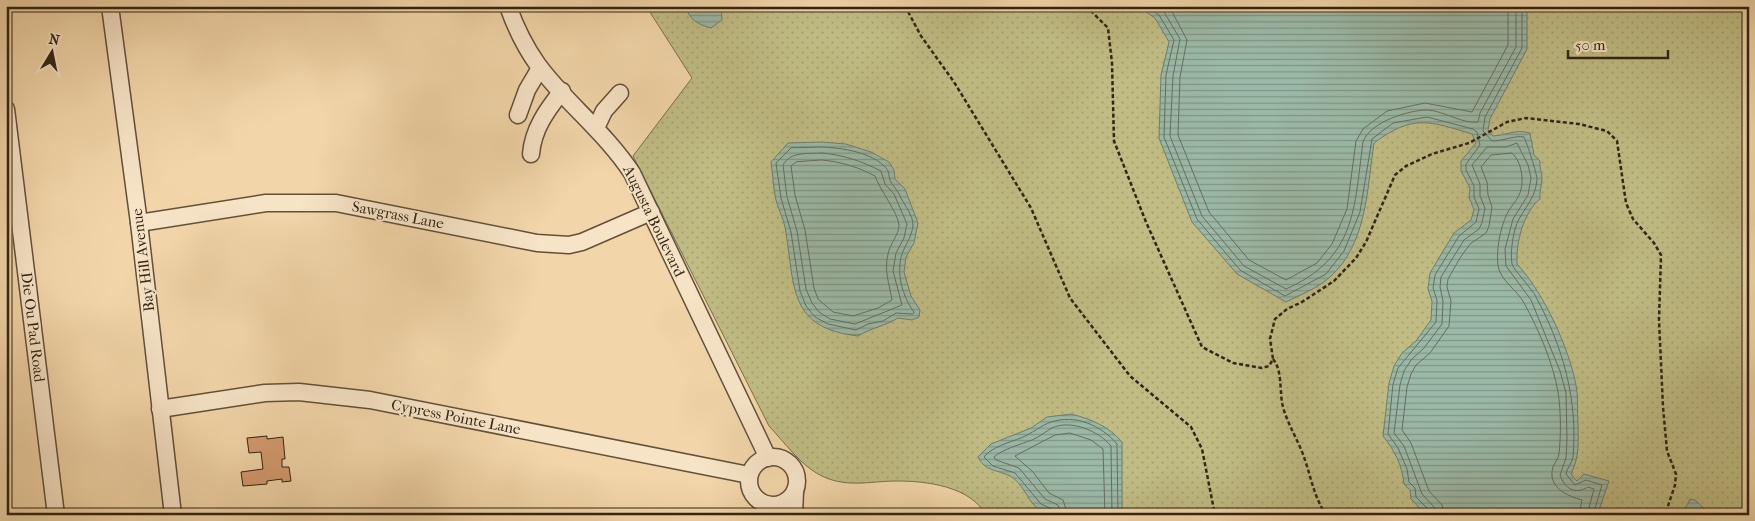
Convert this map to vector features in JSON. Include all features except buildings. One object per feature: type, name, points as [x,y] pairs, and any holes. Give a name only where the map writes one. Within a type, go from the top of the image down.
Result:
[{"type":"street","name":"Bay Hill Avenue","points":[[110,6],[139,223],[173,515]]},
{"type":"street","name":"Augusta Boulevard","points":[[508,6],[517,29],[540,68],[622,157],[768,458]]},
{"type":"street","points":[[518,115],[527,90],[540,68]]},
{"type":"street","points":[[531,154],[532,143],[541,121],[562,91]]},
{"type":"street","points":[[596,128],[604,111],[620,93]]},
{"type":"street","name":"Die Ou Pad Road","points":[[6,109],[56,515]]},
{"type":"street","name":"Sawgrass Lane","points":[[139,223],[266,203],[336,203],[537,243],[569,245],[582,242],[650,212]]},
{"type":"street","name":"Cypress Pointe Lane","points":[[160,408],[265,393],[308,393],[380,402],[749,475]]},
{"type":"street","points":[[794,515],[796,476],[789,463],[775,457],[768,458],[756,464],[749,475],[749,489],[759,508],[765,505],[783,504],[795,491]]},
{"type":"path","points":[[905,6],[921,36],[954,82],[1031,208],[1070,298],[1130,376],[1191,427],[1202,450],[1215,515]]},
{"type":"path","points":[[1086,6],[1108,28],[1112,63],[1114,141],[1146,222],[1202,348],[1234,363],[1262,368],[1268,366],[1273,359]]},
{"type":"path","points":[[1326,515],[1315,493],[1304,457],[1283,408],[1278,385],[1279,366],[1273,359],[1270,339],[1275,319],[1287,309],[1302,302],[1334,281],[1356,258],[1366,242],[1395,175],[1406,166],[1432,154],[1470,143],[1507,122],[1526,118],[1549,119],[1607,131],[1617,141],[1626,203],[1633,219],[1654,243],[1661,255],[1659,320],[1663,407],[1667,451],[1676,474],[1665,515]]},
{"type":"shaded area","points":[[646,6],[1749,6],[1749,515],[986,515],[979,505],[969,497],[958,491],[934,484],[908,481],[847,483],[828,479],[818,474],[798,458],[769,426],[633,156],[692,78]]},
{"type":"water","points":[[685,6],[721,6],[722,20],[711,28],[702,25],[692,18]]},
{"type":"water","points":[[1137,6],[1527,6],[1527,49],[1490,119],[1488,130],[1493,136],[1515,132],[1530,133],[1534,155],[1540,161],[1542,178],[1540,199],[1525,220],[1519,238],[1517,264],[1537,290],[1546,306],[1569,358],[1577,391],[1578,442],[1576,461],[1571,474],[1577,481],[1584,474],[1609,481],[1598,513],[1426,515],[1411,499],[1410,490],[1404,484],[1402,471],[1397,459],[1383,436],[1389,383],[1394,366],[1402,353],[1416,341],[1431,320],[1432,301],[1428,289],[1430,273],[1454,233],[1471,220],[1474,210],[1469,197],[1470,188],[1461,171],[1461,161],[1476,143],[1472,134],[1432,123],[1411,124],[1388,134],[1374,143],[1367,197],[1358,232],[1351,249],[1342,264],[1330,277],[1320,285],[1286,302],[1237,274],[1192,222],[1159,138],[1161,75],[1169,42],[1155,18]]},
{"type":"water","points":[[822,142],[846,144],[871,152],[889,162],[894,170],[895,179],[905,189],[918,223],[914,243],[906,257],[904,272],[911,296],[920,310],[919,317],[912,320],[898,318],[858,336],[835,332],[807,315],[800,302],[791,272],[785,229],[775,195],[771,162],[788,143]]},
{"type":"water","points":[[1071,414],[1099,424],[1122,442],[1122,515],[1066,516],[1045,512],[1034,505],[1014,479],[988,468],[978,457],[991,444],[1031,428],[1047,417]]},
{"type":"water","points":[[1690,499],[1695,500],[1711,515],[1682,515]]}]
